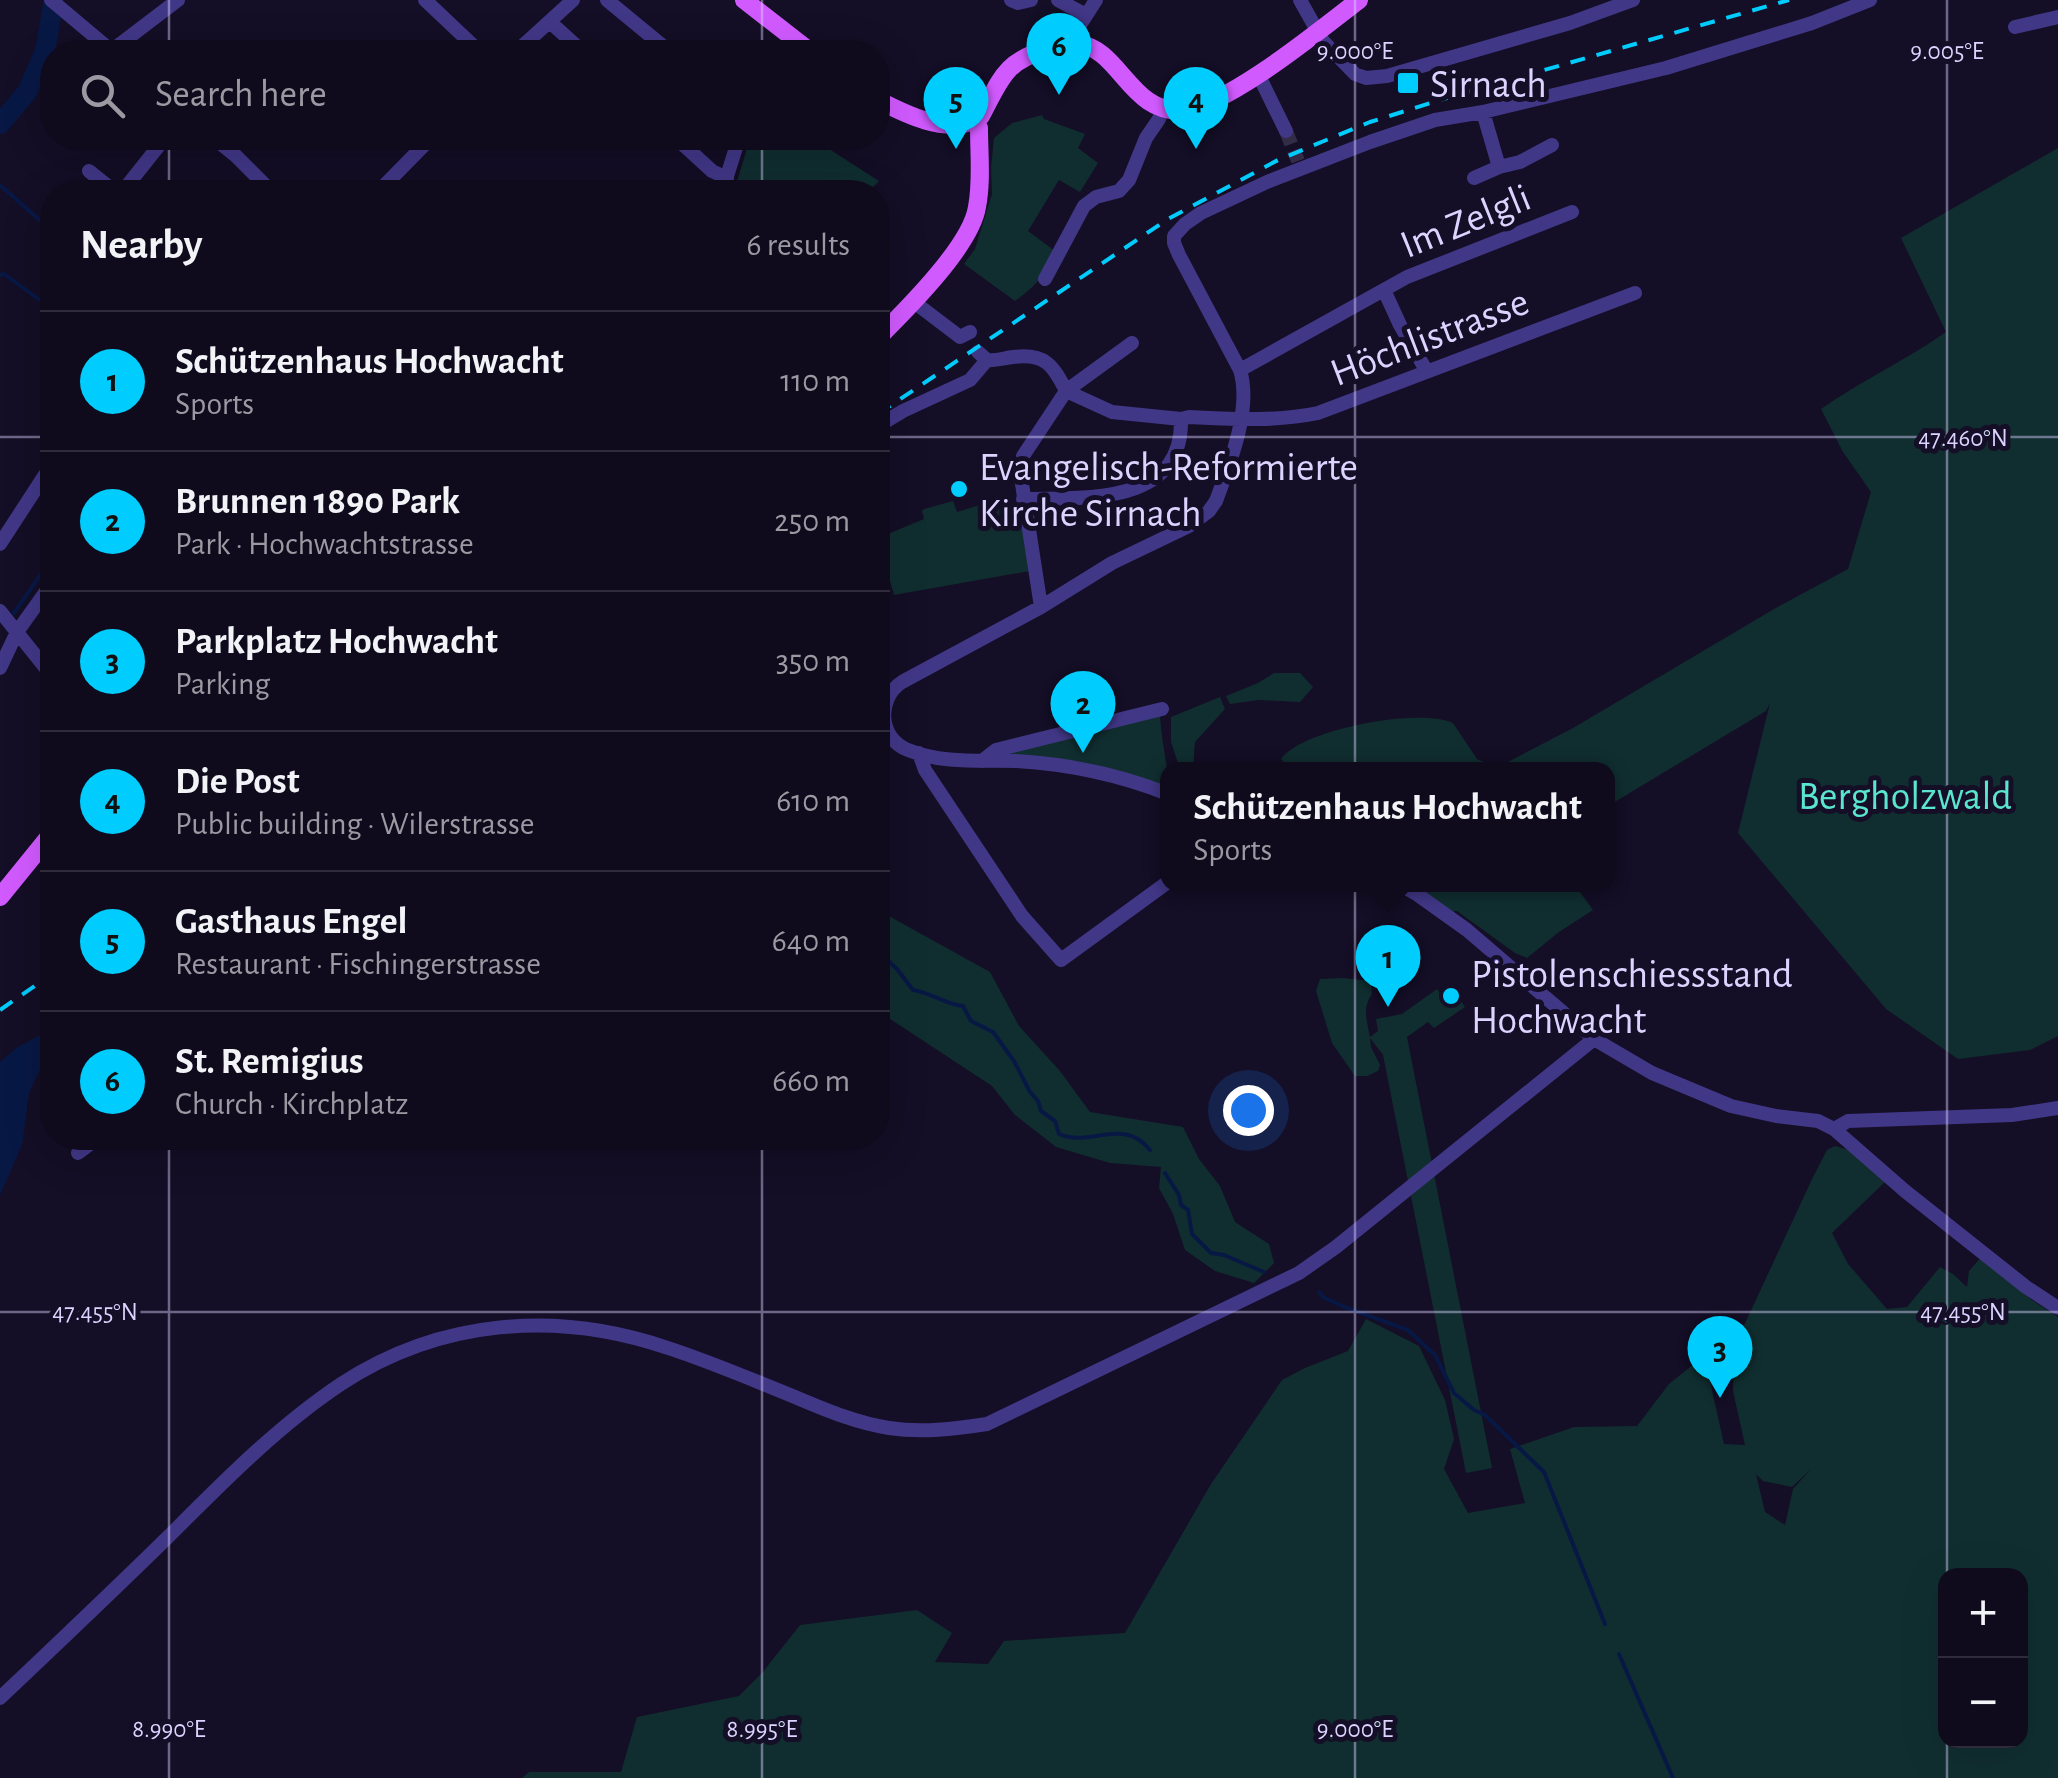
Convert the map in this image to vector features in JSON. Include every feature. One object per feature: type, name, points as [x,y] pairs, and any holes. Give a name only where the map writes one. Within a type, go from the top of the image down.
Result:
[{"type":"main road","points":[[744,0],[793,40]]},
{"type":"main road","points":[[890,106],[932,121],[958,125],[975,120],[981,116],[1002,75],[1016,62],[1045,49],[1076,44],[1099,52],[1136,91],[1163,108],[1198,107],[1258,74],[1359,0]]},
{"type":"main road","points":[[890,326],[914,302],[974,220],[980,182],[979,128],[975,120]]},
{"type":"main road","points":[[0,898],[40,849]]},
{"type":"street","points":[[127,40],[178,0]]},
{"type":"street","points":[[425,0],[467,40]]},
{"type":"street","points":[[530,40],[572,0]]},
{"type":"street","points":[[607,0],[655,40]]},
{"type":"street","points":[[1012,0],[1031,0]]},
{"type":"street","points":[[1058,0],[1086,15]]},
{"type":"street","points":[[1076,44],[1080,25],[1096,0]]},
{"type":"street","points":[[1300,0],[1329,48],[1362,78],[1379,78],[1570,23],[1633,0]]},
{"type":"street","points":[[890,692],[1112,563],[1189,526],[1216,502],[1241,418],[1244,392],[1240,370],[1174,242],[1174,236],[1185,224],[1300,164],[1435,120],[1666,68],[1870,0]]},
{"type":"street","points":[[56,4],[98,40]]},
{"type":"street","points":[[2015,27],[2058,17]]},
{"type":"street","points":[[550,22],[570,40]]},
{"type":"street","points":[[1258,74],[1286,131]]},
{"type":"street","points":[[1045,279],[1084,206],[1096,197],[1119,190],[1128,180],[1163,108]]},
{"type":"street","name":"Im Zelgli","points":[[1484,112],[1498,167]]},
{"type":"street","name":"Im Zelgli","points":[[1474,178],[1520,162],[1552,145]]},
{"type":"street","points":[[128,180],[155,150]]},
{"type":"street","points":[[229,150],[260,180]]},
{"type":"street","points":[[390,180],[420,150]]},
{"type":"street","points":[[689,150],[720,180]]},
{"type":"street","points":[[726,180],[735,150]]},
{"type":"street","points":[[90,171],[102,180]]},
{"type":"street","name":"Im Zelgli","points":[[1240,370],[1446,260],[1572,212]]},
{"type":"street","points":[[1384,290],[1426,370]]},
{"type":"street","name":"Höchlistrasse","points":[[890,419],[970,380],[982,356],[997,361],[1012,357],[1043,360],[1053,367],[1066,391],[1112,412],[1181,419],[1292,418],[1318,413],[1635,294]]},
{"type":"street","points":[[914,302],[965,335]]},
{"type":"street","points":[[1041,607],[1023,499],[1023,456],[1066,391],[1132,342]]},
{"type":"street","points":[[1023,499],[1109,497],[1136,488],[1158,476],[1173,460],[1181,419]]},
{"type":"street","points":[[0,544],[40,482]]},
{"type":"street","points":[[0,668],[16,632],[40,600]]},
{"type":"street","points":[[0,611],[40,661]]},
{"type":"street","points":[[982,761],[996,750],[1162,709]]},
{"type":"street","points":[[890,734],[908,750],[920,753],[1051,764],[1160,791]]},
{"type":"street","points":[[920,753],[925,770],[1022,916],[1061,960],[1160,888]]},
{"type":"street","points":[[1413,892],[1466,930],[1594,1039],[1652,1073],[1731,1106],[1818,1122],[1834,1129],[2026,1287],[2058,1308]]},
{"type":"street","points":[[0,1698],[285,1427],[341,1384],[394,1356],[455,1335],[490,1328],[528,1324],[595,1328],[692,1356],[860,1422],[915,1431],[987,1424],[1299,1273],[1594,1039]]},
{"type":"street","points":[[1834,1129],[1848,1121],[2012,1115],[2058,1108]]},
{"type":"street","points":[[78,1154],[83,1150]]},
{"type":"green space","points":[[1042,115],[1085,134],[1078,148],[1098,163],[1080,192],[1059,180],[1028,231],[1055,251],[1039,280],[1015,301],[964,264],[975,249],[992,194],[994,138],[1012,123]]},
{"type":"green space","name":"Bergholzwald","points":[[2058,148],[2058,1036],[2030,1050],[1958,1059],[1886,1009],[1738,833],[1770,703],[1766,711],[1615,802],[1615,762],[1508,762],[1848,569],[1871,492],[1843,452],[1821,409],[1946,332],[1901,238]]},
{"type":"green space","points":[[746,150],[831,150],[877,180],[738,180]]},
{"type":"green space","points":[[953,501],[957,512],[990,502],[1019,504],[1030,571],[894,595],[890,581],[890,533],[924,519],[924,509]]},
{"type":"green space","points":[[1274,673],[1300,673],[1313,687],[1300,702],[1258,700],[1230,704],[1226,696]]},
{"type":"green space","points":[[1220,697],[1225,709],[1195,742],[1194,762],[1178,762],[1171,742],[1171,717]]},
{"type":"green space","points":[[1160,714],[1166,762],[1160,762],[1160,786],[1002,755]]},
{"type":"green space","name":"Bergholzwald","points":[[1415,718],[1453,723],[1477,759],[1484,762],[1281,759],[1293,748],[1336,730]]},
{"type":"green space","points":[[1420,892],[1580,892],[1593,910],[1527,958],[1457,911],[1450,912]]},
{"type":"green space","points":[[890,917],[990,972],[1019,1026],[1090,1112],[1183,1127],[1199,1159],[1220,1186],[1235,1222],[1269,1244],[1274,1263],[1254,1283],[1215,1271],[1185,1250],[1159,1188],[1161,1167],[1110,1163],[1056,1147],[1015,1115],[992,1086],[890,1019]]},
{"type":"green space","points":[[1320,979],[1371,981],[1372,994],[1366,1009],[1370,1037],[1378,1031],[1376,1019],[1402,1014],[1437,989],[1450,1007],[1460,1000],[1465,1007],[1434,1028],[1428,1022],[1407,1037],[1492,1468],[1466,1473],[1383,1055],[1370,1038],[1380,1065],[1378,1071],[1355,1076],[1332,1043],[1316,991]]},
{"type":"green space","points":[[1835,1146],[1860,1153],[1886,1181],[1832,1233],[1848,1264],[1887,1309],[1907,1307],[1940,1267],[1967,1287],[1969,1271],[1983,1255],[2032,1300],[2058,1317],[2058,1778],[522,1778],[529,1772],[621,1772],[637,1717],[739,1696],[800,1625],[917,1610],[952,1633],[935,1662],[988,1664],[1004,1641],[1125,1633],[1211,1484],[1282,1380],[1348,1351],[1366,1319],[1419,1346],[1445,1400],[1454,1439],[1444,1469],[1468,1513],[1525,1503],[1510,1449],[1574,1427],[1637,1426],[1669,1384],[1701,1358],[1724,1444],[1745,1445],[1733,1391],[1734,1347],[1827,1150]],"holes":[[[1811,1469],[1793,1489],[1785,1525],[1765,1512],[1756,1474],[1763,1481],[1792,1487]]]},
{"type":"water","points":[[40,1035],[40,1070],[29,1093],[22,1145],[0,1195],[0,1062]]},
{"type":"waterway","points":[[47,40],[54,0]]},
{"type":"waterway","points":[[0,124],[27,92],[40,62]]},
{"type":"waterway","points":[[0,185],[40,220]]},
{"type":"waterway","points":[[0,275],[40,300]]},
{"type":"waterway","points":[[14,613],[40,575]]},
{"type":"waterway","points":[[890,962],[913,990],[963,1006],[971,1021],[993,1032],[1041,1111],[1055,1121],[1059,1134],[1082,1138],[1129,1135],[1150,1150]]},
{"type":"waterway","points":[[1165,1173],[1181,1205],[1188,1210],[1192,1234],[1211,1253],[1264,1272]]},
{"type":"waterway","points":[[1319,1292],[1342,1306],[1408,1330],[1435,1355],[1454,1393],[1485,1415],[1544,1472],[1605,1624]]},
{"type":"waterway","points":[[1619,1654],[1673,1778]]},
{"type":"tunnel","points":[[1286,131],[1298,161]]},
{"type":"railway","points":[[890,406],[1168,219],[1278,160],[1370,122],[1789,0]]},
{"type":"railway","points":[[0,1010],[40,982]]},
{"type":"place","name":"Sirnach","points":[[1408,83]]},
{"type":"place","name":"St. Remigius","points":[[1059,95]]},
{"type":"place","name":"Gasthaus Engel","points":[[956,149]]},
{"type":"place","name":"Die Post","points":[[1196,149]]},
{"type":"place","name":"Evangelisch-Reformierte Kirche Sirnach","points":[[959,489]]},
{"type":"place","name":"Brunnen 1890 Park","points":[[1083,753]]},
{"type":"place","name":"Pistolenschiessstand Hochwacht","points":[[1451,996]]},
{"type":"place","name":"Schützenhaus Hochwacht","points":[[1388,1007]]},
{"type":"place","name":"Parkplatz Hochwacht","points":[[1720,1398]]}]
